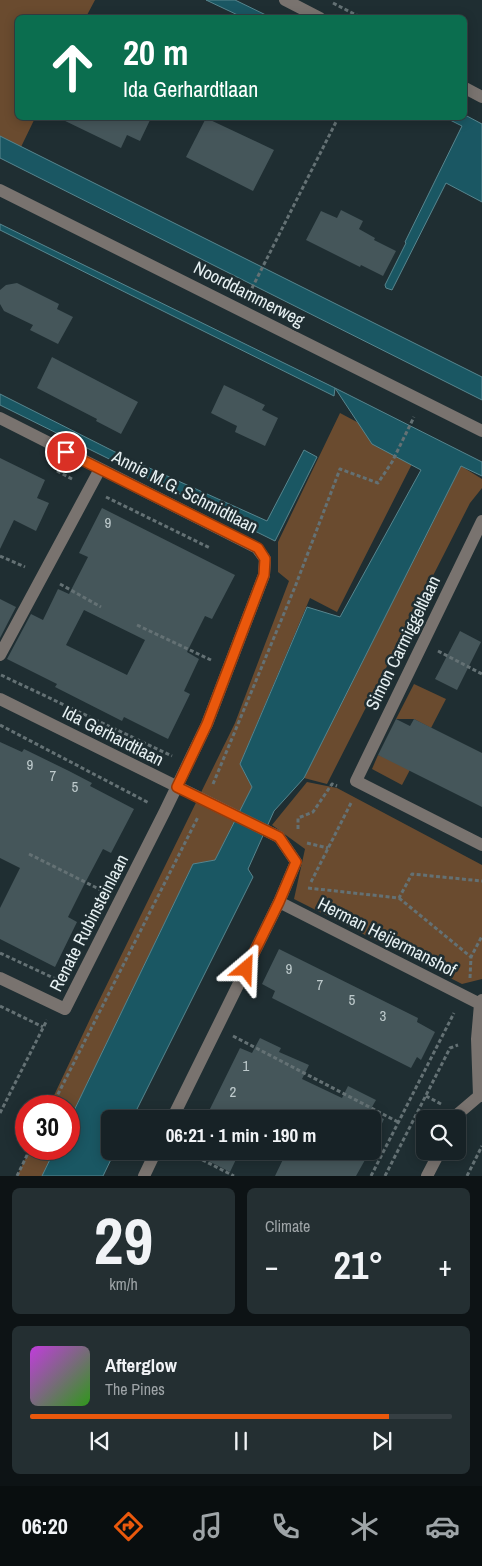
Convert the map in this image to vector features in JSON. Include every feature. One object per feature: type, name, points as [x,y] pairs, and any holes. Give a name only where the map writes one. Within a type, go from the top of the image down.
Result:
[{"type":"street","points":[[285,0],[314,15]]},
{"type":"street","points":[[467,89],[482,97]]},
{"type":"street","name":"Noorddammerweg","points":[[0,190],[482,431]]},
{"type":"street","name":"Annie M.G. Schmidtlaan","points":[[0,418],[258,548],[265,559],[264,575],[207,724],[177,787]]},
{"type":"street","points":[[0,655],[100,469]]},
{"type":"street","name":"Simon Carmiggeltlaan","points":[[358,786],[482,521]]},
{"type":"street","name":"Ida Gerhardtlaan","points":[[0,699],[279,837],[296,862],[279,902]]},
{"type":"street","points":[[358,786],[482,845]]},
{"type":"street","name":"Renate Rubinsteinlaan","points":[[0,978],[65,1009],[177,787]]},
{"type":"street","points":[[176,1110],[279,902]]},
{"type":"street","name":"Herman Heijermanshof","points":[[279,902],[481,1002]]},
{"type":"street","points":[[463,1110],[481,1096],[477,1035],[481,1002]]},
{"type":"street","points":[[144,1176],[152,1160]]},
{"type":"street","points":[[427,1176],[435,1160]]},
{"type":"path","points":[[327,0],[356,15]]},
{"type":"path","points":[[250,291],[337,120]]},
{"type":"path","points":[[58,1095],[206,801],[295,587],[340,469],[378,484],[392,462],[412,421]]},
{"type":"path","points":[[0,556],[43,575],[101,607]]},
{"type":"path","points":[[137,625],[228,669]]},
{"type":"path","points":[[429,647],[482,674]]},
{"type":"path","points":[[0,674],[188,764]]},
{"type":"path","points":[[0,725],[165,811]]},
{"type":"path","points":[[296,911],[358,786],[332,784],[313,812],[298,818],[298,834]]},
{"type":"path","points":[[29,854],[120,900]]},
{"type":"path","points":[[399,898],[412,874],[482,881]]},
{"type":"path","points":[[308,888],[399,898],[471,957]]},
{"type":"path","points":[[470,979],[471,957],[482,936]]},
{"type":"path","points":[[0,953],[65,984]]},
{"type":"path","points":[[0,1113],[54,1004]]},
{"type":"path","points":[[0,1006],[43,1027]]},
{"type":"path","points":[[371,1176],[454,1012],[477,1035],[450,1048],[385,1176]]},
{"type":"path","points":[[228,1044],[234,1028]]},
{"type":"path","points":[[232,1036],[398,1122]]},
{"type":"path","points":[[467,1176],[482,1146]]},
{"type":"path","points":[[17,1176],[25,1160]]},
{"type":"path","points":[[202,1160],[234,1176]]},
{"type":"shaded area","points":[[0,0],[95,0],[87,15],[15,15],[15,120],[34,120],[21,147],[0,136]]},
{"type":"shaded area","points":[[340,413],[417,454],[337,612],[310,598],[240,764],[252,787],[215,860],[193,864],[80,1098],[80,1095],[54,1095],[235,723],[289,581],[278,572],[278,542]]},
{"type":"shaded area","points":[[461,466],[482,479],[482,488],[470,503],[327,784],[304,778]]},
{"type":"shaded area","points":[[414,684],[446,699],[431,728],[414,719],[396,719]]},
{"type":"shaded area","points":[[378,755],[412,766],[402,785],[372,769]]},
{"type":"shaded area","points":[[307,782],[337,788],[482,865],[482,979],[462,984],[294,899],[305,849],[272,825]]},
{"type":"shaded area","points":[[25,1160],[50,1160],[42,1176],[17,1176]]},
{"type":"water","points":[[206,0],[235,0],[266,15],[238,15]]},
{"type":"water","points":[[467,116],[482,124],[482,202],[446,183],[392,290],[386,288],[385,285],[405,242],[462,126],[450,120],[467,120]]},
{"type":"water","points":[[0,136],[482,377],[482,400],[0,158]]},
{"type":"water","points":[[0,224],[335,388],[334,396],[0,230]]},
{"type":"water","points":[[335,388],[482,462],[482,476],[461,466],[304,778],[274,811],[248,869],[253,877],[136,1110],[101,1110],[101,1160],[111,1160],[103,1176],[42,1176],[50,1160],[80,1160],[80,1098],[193,864],[215,860],[252,787],[240,764],[307,607],[340,617],[421,470],[372,444]]},
{"type":"water","points":[[0,394],[125,457],[267,521],[304,450],[317,457],[275,541],[0,405]]},
{"type":"building","points":[[63,120],[150,120],[140,141],[127,135],[121,148]]},
{"type":"building","points":[[205,120],[210,120],[274,150],[253,191],[186,157]]},
{"type":"building","points":[[341,210],[363,221],[359,229],[375,238],[374,240],[396,251],[383,276],[361,265],[360,267],[306,240],[321,211],[337,218]]},
{"type":"building","points":[[17,283],[59,304],[57,309],[73,317],[58,344],[30,330],[33,325],[4,311],[0,304],[0,290],[6,285]]},
{"type":"building","points":[[52,357],[138,402],[121,434],[96,421],[97,419],[37,388]]},
{"type":"building","points":[[224,385],[265,405],[262,410],[278,418],[265,446],[235,432],[237,426],[211,413]]},
{"type":"building","points":[[0,458],[45,480],[37,498],[49,503],[36,531],[14,520],[0,549]]},
{"type":"building","points":[[102,508],[235,575],[212,619],[205,616],[187,652],[199,659],[184,691],[190,694],[168,739],[124,717],[122,721],[55,687],[57,684],[7,659],[31,614],[43,620],[58,589],[69,594],[88,557],[79,553]],"holes":[[[84,610],[145,640],[127,675],[66,645]]]},
{"type":"building","points":[[0,599],[16,607],[0,638]]},
{"type":"building","points":[[460,631],[481,642],[457,690],[435,679]]},
{"type":"building","points":[[396,719],[410,726],[414,719],[482,753],[482,807],[378,755]]},
{"type":"building","points":[[0,742],[22,752],[24,749],[69,771],[92,783],[90,786],[134,809],[111,853],[103,849],[68,917],[77,922],[55,967],[0,939],[0,908],[20,868],[0,858]]},
{"type":"building","points":[[279,949],[418,1018],[417,1022],[435,1032],[421,1060],[417,1057],[411,1068],[272,998],[275,991],[262,984]]},
{"type":"building","points":[[260,1038],[281,1048],[279,1052],[309,1065],[302,1079],[342,1098],[348,1086],[376,1100],[370,1110],[209,1110],[240,1048],[252,1053]]},
{"type":"building","points":[[207,1160],[236,1160],[230,1172]]},
{"type":"building","points":[[283,1160],[365,1160],[356,1176],[275,1176]]},
{"type":"route","points":[[66,452],[258,548],[265,559],[264,575],[207,724],[177,787],[279,837],[296,862],[279,902],[246,969]]}]
